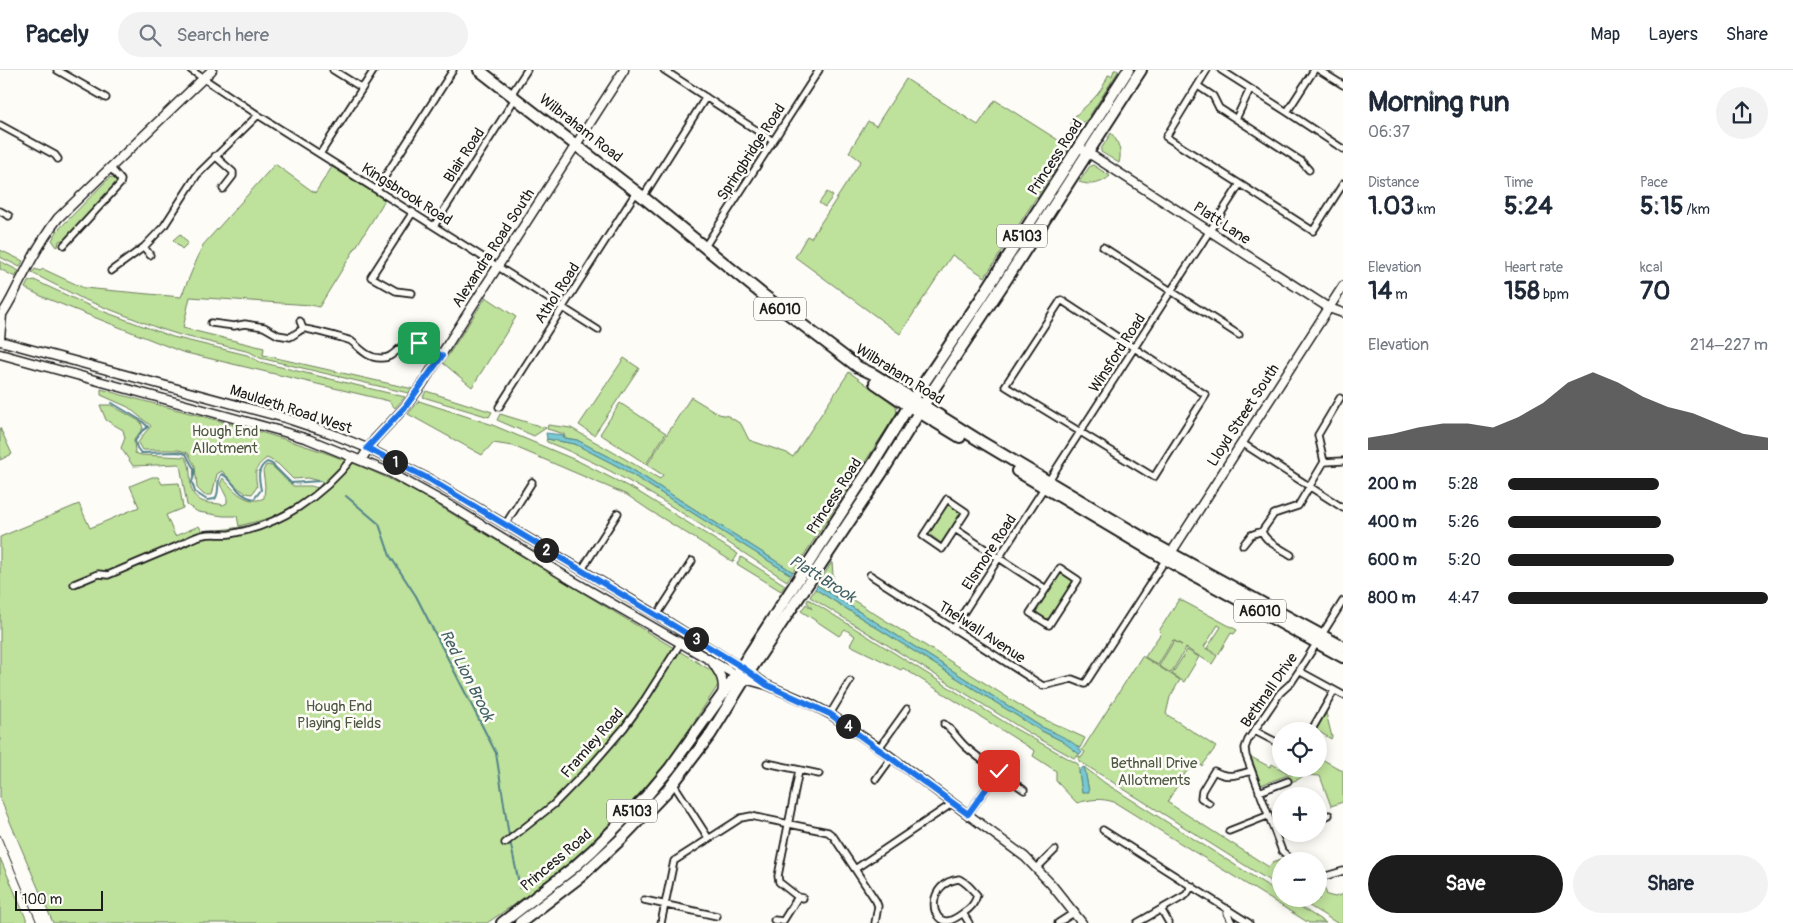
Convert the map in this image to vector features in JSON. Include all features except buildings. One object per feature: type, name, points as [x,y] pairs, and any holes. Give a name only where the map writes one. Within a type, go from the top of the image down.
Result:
[{"type":"highway","name":"Wilbraham Road","points":[[479,70],[514,95],[640,194],[797,322],[858,367],[873,374],[911,403],[1047,485],[1168,556],[1318,639],[1343,657]]},
{"type":"highway","name":"Princess Road","points":[[808,574],[922,409],[1084,150],[1128,70]]},
{"type":"highway","name":"Princess Road","points":[[520,923],[550,901],[601,858],[673,783],[710,734],[743,673],[808,574],[911,403],[1141,70]]},
{"type":"highway","name":"Wilbraham Road","points":[[1318,639],[1343,647]]},
{"type":"highway","name":"Princess Road","points":[[502,923],[573,868],[613,831],[660,780],[722,694],[743,673]]},
{"type":"street","points":[[57,70],[106,98]]},
{"type":"street","name":"Kingsbrook Road","points":[[191,70],[258,115],[598,330]]},
{"type":"street","points":[[0,340],[1,316],[47,233],[58,218],[212,70]]},
{"type":"street","points":[[334,70],[362,88]]},
{"type":"street","points":[[320,154],[374,70]]},
{"type":"street","points":[[377,189],[453,70]]},
{"type":"street","name":"Blair Road","points":[[434,226],[514,95],[527,70]]},
{"type":"street","name":"Alexandra Road South","points":[[357,458],[406,406],[442,356],[624,70]]},
{"type":"street","points":[[664,70],[773,141]]},
{"type":"street","points":[[1207,70],[1166,137],[1313,231],[1343,184]]},
{"type":"street","points":[[1221,70],[1343,149]]},
{"type":"street","points":[[1287,112],[1314,70]]},
{"type":"street","points":[[1319,70],[1343,85]]},
{"type":"street","name":"Springbridge Road","points":[[704,248],[816,71]]},
{"type":"street","points":[[1198,86],[1213,96],[1219,108],[1301,161],[1309,170]]},
{"type":"street","points":[[1236,119],[1250,89]]},
{"type":"street","name":"Athol Road","points":[[499,408],[563,308],[706,98]]},
{"type":"street","points":[[112,271],[144,247],[164,226],[192,181],[258,115]]},
{"type":"street","points":[[0,124],[58,159]]},
{"type":"street","name":"Platt Lane","points":[[1084,150],[1329,308],[1343,313]]},
{"type":"street","points":[[215,156],[233,172],[233,176],[223,190]]},
{"type":"street","points":[[64,245],[120,184],[121,180],[110,167]]},
{"type":"street","name":"Winsford Road","points":[[1047,485],[1240,184]]},
{"type":"street","points":[[0,211],[9,216]]},
{"type":"street","points":[[412,293],[396,291],[371,277],[413,212]]},
{"type":"street","points":[[144,247],[150,254]]},
{"type":"street","points":[[1103,247],[1239,335]]},
{"type":"street","name":"Lloyd Street South","points":[[1168,556],[1343,286]]},
{"type":"street","points":[[1061,300],[1135,348],[1206,395],[1154,477],[1005,386],[1061,300]]},
{"type":"street","points":[[300,321],[303,329]]},
{"type":"street","points":[[211,323],[234,326],[245,324],[264,327],[278,334],[290,337],[303,329],[309,329],[327,335],[343,337],[366,354],[378,358],[391,356],[400,348],[413,342],[419,343],[442,356]]},
{"type":"street","name":"Mauldeth Road West","points":[[0,340],[285,418],[367,448],[429,479],[656,615],[743,673]]},
{"type":"street","name":"Mauldeth Road West","points":[[0,354],[308,439],[391,473],[449,505],[710,660],[743,673],[830,714],[892,757],[1012,846],[1037,868],[1075,912],[1082,923]]},
{"type":"street","points":[[1242,545],[1251,535],[1262,531],[1274,514],[1298,506],[1324,462],[1318,435],[1340,398]]},
{"type":"street","points":[[1242,443],[1343,508]]},
{"type":"street","points":[[74,584],[98,574],[108,575],[204,535],[230,534],[260,526],[294,510],[357,458]]},
{"type":"street","points":[[1324,462],[1343,461]]},
{"type":"street","points":[[505,525],[532,482]]},
{"type":"street","name":"Elsmore Road","points":[[953,629],[1047,485]]},
{"type":"street","points":[[947,499],[966,512],[955,529],[942,549],[923,536],[947,499]]},
{"type":"street","points":[[581,571],[618,513]]},
{"type":"street","points":[[955,529],[1046,588]]},
{"type":"street","points":[[1262,531],[1267,539],[1291,555]]},
{"type":"street","name":"Thelwall Avenue","points":[[870,575],[1042,686],[1072,680],[1085,684],[1168,556]]},
{"type":"street","points":[[650,625],[692,561]]},
{"type":"street","points":[[1060,568],[1078,580],[1049,625],[1030,613],[1046,588],[1060,568]]},
{"type":"street","name":"Bethnall Drive","points":[[1272,824],[1267,816],[1251,771],[1245,748],[1280,693],[1291,683],[1299,671],[1343,601]]},
{"type":"street","name":"Framley Road","points":[[505,843],[553,805],[606,749],[645,699],[680,644]]},
{"type":"street","points":[[710,660],[722,677],[722,694]]},
{"type":"street","points":[[1299,671],[1343,695]]},
{"type":"street","points":[[830,714],[850,681]]},
{"type":"street","points":[[1316,722],[1334,690]]},
{"type":"street","points":[[879,748],[907,709]]},
{"type":"street","points":[[949,725],[965,746],[1024,790]]},
{"type":"street","points":[[1255,731],[1272,740]]},
{"type":"street","points":[[876,779],[892,757]]},
{"type":"street","points":[[767,763],[819,774]]},
{"type":"street","points":[[774,920],[783,920],[801,898],[779,882],[778,876],[799,770]]},
{"type":"street","points":[[968,814],[999,771]]},
{"type":"street","points":[[1209,802],[1201,798],[1202,791],[1214,771],[1231,777],[1251,771]]},
{"type":"street","points":[[1259,792],[1288,781]]},
{"type":"street","points":[[673,783],[709,839]]},
{"type":"street","points":[[855,869],[953,802]]},
{"type":"street","points":[[661,923],[663,905],[674,861],[746,816],[788,822],[828,832],[833,836],[876,901],[878,906],[875,923]]},
{"type":"street","points":[[1229,831],[1267,816]]},
{"type":"street","points":[[1103,830],[1250,923]]},
{"type":"street","points":[[1037,868],[1055,850]]},
{"type":"street","points":[[1327,876],[1343,871]]},
{"type":"street","points":[[959,879],[966,882],[976,895],[976,901],[963,914],[948,921],[942,920],[934,908],[936,892],[952,880],[959,879]]},
{"type":"street","points":[[1137,923],[1186,895],[1192,886]]},
{"type":"street","points":[[644,900],[718,916]]},
{"type":"street","points":[[1161,909],[1169,923]]},
{"type":"street","points":[[1229,910],[1227,913],[1232,923]]},
{"type":"street","points":[[1058,923],[1075,912]]},
{"type":"street","points":[[963,914],[969,923]]},
{"type":"green space","points":[[1114,70],[1119,70],[1087,120],[1073,128],[1071,124],[1072,119],[1098,94],[1108,75],[1112,76]]},
{"type":"green space","points":[[906,79],[978,125],[995,100],[1069,147],[985,277],[952,255],[900,334],[795,257],[807,236],[811,238],[861,161],[849,152],[868,121],[876,126]]},
{"type":"green space","points":[[1111,133],[1119,147],[1119,163],[1101,152]]},
{"type":"green space","points":[[275,164],[315,193],[332,167],[385,200],[319,307],[190,297],[183,328],[264,348],[263,355],[413,389],[408,393],[260,358],[250,352],[158,328],[83,299],[32,273],[35,269],[40,271],[43,269],[84,288],[181,297],[203,245]]},
{"type":"green space","points":[[1093,165],[1110,176],[1096,184],[1079,182],[1090,166]]},
{"type":"green space","points":[[110,177],[115,179],[117,183],[65,239],[59,241],[57,247],[52,240],[58,230]]},
{"type":"green space","points":[[827,192],[833,196],[825,207],[819,203]]},
{"type":"green space","points":[[180,234],[188,243],[182,249],[173,240]]},
{"type":"green space","points":[[0,250],[23,261],[20,267],[0,257]]},
{"type":"green space","points":[[0,261],[19,271],[15,277],[0,269]]},
{"type":"green space","points":[[34,280],[94,308],[173,337],[247,355],[260,362],[405,397],[395,408],[389,401],[182,352],[43,297],[25,288],[28,282]]},
{"type":"green space","points":[[486,297],[516,317],[472,387],[443,363]]},
{"type":"green space","points":[[624,358],[639,368],[594,435],[579,425]]},
{"type":"green space","points":[[849,372],[896,406],[897,413],[793,572],[625,465],[577,440],[565,438],[564,434],[547,429],[548,425],[571,428],[660,479],[663,475],[647,465],[691,397],[719,414],[728,416],[741,424],[749,440],[787,453],[793,457]]},
{"type":"green space","name":"Hough End Playing Fields","points":[[101,389],[267,434],[348,461],[388,478],[426,498],[712,671],[718,678],[717,687],[666,764],[610,826],[541,886],[487,923],[53,923],[0,798],[0,537],[79,504],[90,528],[139,507],[130,486],[152,477],[158,477],[162,484],[179,483],[183,508],[166,515],[175,536],[199,526],[202,531],[230,529],[256,523],[269,519],[282,513],[306,499],[270,518],[239,526],[237,516],[198,512],[187,505],[180,465],[133,466],[121,448],[125,438],[123,430],[106,420],[100,405],[111,405],[141,422],[143,428],[134,440],[135,453],[141,455],[185,457],[190,468],[192,491],[203,502],[223,505],[227,503],[227,498],[220,484],[223,478],[241,496],[252,500],[264,498],[263,471],[266,465],[272,466],[293,486],[318,488],[323,482],[307,478],[293,479],[278,464],[267,458],[256,470],[257,487],[252,494],[239,489],[222,471],[217,474],[212,495],[204,495],[197,488],[195,466],[188,453],[179,450],[142,450],[138,443],[151,426],[128,407],[101,395]]},
{"type":"green space","points":[[426,391],[492,412],[489,417],[423,397]]},
{"type":"green space","points":[[419,401],[490,424],[578,461],[637,491],[738,554],[733,562],[627,495],[513,446],[493,443],[482,455],[408,414]]},
{"type":"green space","points":[[620,403],[666,433],[646,464],[600,434]]},
{"type":"green space","points":[[500,414],[546,428],[534,436],[497,420]]},
{"type":"green space","points":[[0,428],[12,454],[0,460]]},
{"type":"green space","points":[[547,439],[575,444],[623,469],[791,575],[787,581],[700,524],[640,488],[579,455],[547,442]]},
{"type":"green space","points":[[948,504],[961,513],[941,543],[929,534]]},
{"type":"green space","points":[[850,505],[853,507],[790,606],[787,604]]},
{"type":"green space","points":[[741,557],[785,585],[781,591],[737,564]]},
{"type":"green space","points":[[832,562],[834,588],[1037,716],[1085,738],[1080,748],[1040,726],[817,585]]},
{"type":"green space","points":[[1064,573],[1072,578],[1073,584],[1050,618],[1045,619],[1038,615],[1036,609],[1059,574]]},
{"type":"green space","points":[[815,589],[1038,729],[1065,743],[1079,754],[1078,756],[1074,758],[1029,733],[810,597]]},
{"type":"green space","points":[[808,599],[1014,728],[1078,764],[1082,792],[1089,791],[1084,767],[1105,783],[1272,888],[1272,900],[1114,802],[1096,799],[1077,803],[1056,781],[1056,771],[1033,756],[1035,751],[903,668],[901,670],[850,645],[855,636],[845,629],[839,636],[801,611],[806,604],[812,609],[807,602]]},
{"type":"green space","points":[[1179,599],[1237,630],[1234,634],[1231,633],[1218,655],[1207,648],[1221,627],[1218,625],[1204,647],[1217,656],[1212,664],[1186,648],[1171,673],[1159,666],[1174,641],[1182,645],[1173,640],[1158,665],[1145,657],[1161,633],[1159,631]]},
{"type":"green space","points":[[1187,650],[1199,657],[1184,682],[1172,674]]},
{"type":"green space","name":"Bethnall Drive Allotments","points":[[1142,656],[1180,680],[1170,697],[1166,714],[1216,747],[1202,766],[1199,764],[1186,772],[1167,802],[1269,867],[1272,863],[1272,882],[1079,761],[1079,756],[1082,757],[1085,752],[1082,750]]},
{"type":"green space","points":[[1326,713],[1331,739],[1327,737],[1327,722],[1321,722]]},
{"type":"green space","points":[[1251,757],[1270,767],[1272,764],[1272,777],[1283,777],[1261,785]]},
{"type":"green space","points":[[1327,762],[1343,771],[1343,802],[1331,806],[1327,795],[1327,787],[1324,787],[1320,777],[1327,777]]},
{"type":"green space","points":[[1289,777],[1302,777],[1299,779],[1291,782]]},
{"type":"green space","points":[[0,858],[28,923],[0,923]]},
{"type":"green space","points":[[1343,894],[1343,923],[1337,923],[1311,907],[1327,907],[1327,895],[1335,897]]},
{"type":"green space","points":[[1283,907],[1301,907],[1326,923],[1309,923]]},
{"type":"water","points":[[546,433],[563,435],[564,438],[577,440],[625,465],[793,572],[791,575],[623,469],[575,444],[547,439]]},
{"type":"water","points":[[817,585],[1040,726],[1070,741],[1082,753],[1079,754],[1062,741],[1038,729],[815,589]]},
{"type":"water","points":[[1084,767],[1089,792],[1082,792],[1079,772]]},
{"type":"waterway","points":[[112,403],[142,421],[148,427],[142,431],[135,441],[141,453],[178,452],[186,454],[194,469],[192,482],[195,492],[207,500],[215,499],[217,496],[219,480],[222,474],[239,491],[254,499],[261,490],[259,478],[261,468],[267,462],[272,464],[291,483],[320,481]]},
{"type":"waterway","name":"Red Lion Brook","points":[[346,496],[379,524],[390,556],[416,596],[496,753],[509,836]]},
{"type":"waterway","name":"Red Lion Brook","points":[[510,841],[520,888]]},
{"type":"tram line","points":[[0,835],[37,923]]},
{"type":"route","points":[[419,343],[442,356],[406,406],[367,448],[429,479],[742,667],[767,685],[830,714],[892,757],[968,814],[999,771]]},
{"type":"park label","name":"Hough End Allotment","points":[[225,440]]},
{"type":"water label","name":"Platt Brook","points":[[823,578]]}]
